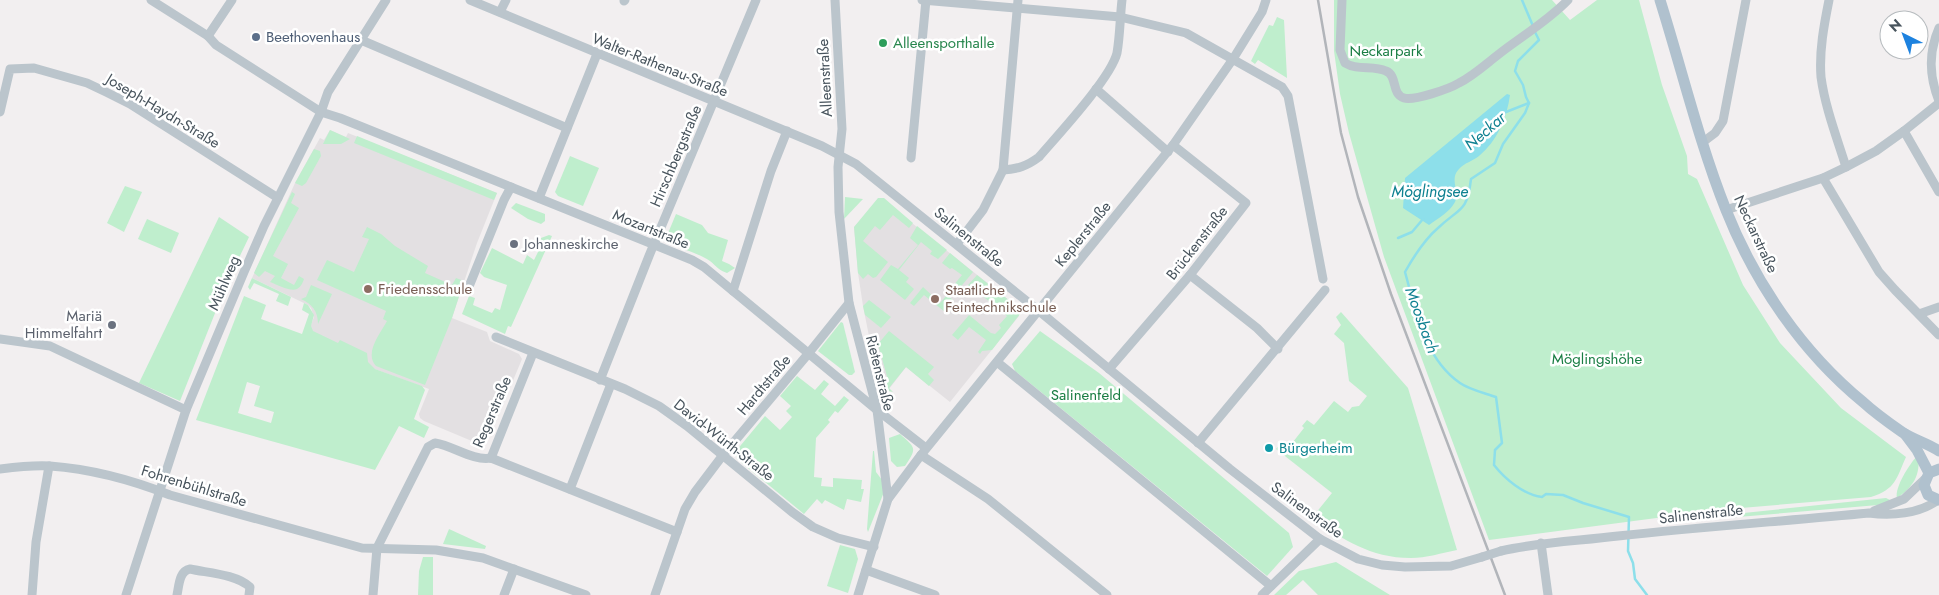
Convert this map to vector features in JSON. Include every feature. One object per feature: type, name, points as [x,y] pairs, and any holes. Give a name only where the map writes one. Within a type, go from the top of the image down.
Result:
[{"type":"main road","name":"Neckarstraße","points":[[1660,0],[1703,142],[1726,210],[1760,280],[1799,337],[1816,357],[1862,402],[1904,433],[1928,443],[1939,451]]},
{"type":"main road","name":"Neckarstraße","points":[[1904,433],[1917,450],[1931,474],[1926,492],[1930,497],[1938,500]]},
{"type":"street","name":"Mozartstraße","points":[[151,0],[208,36],[216,45],[321,112],[692,260],[704,267],[924,452],[988,499],[1107,595]]},
{"type":"street","points":[[208,36],[232,0]]},
{"type":"street","name":"Mühlweg","points":[[126,595],[158,491],[186,410],[240,280],[321,112],[328,92],[386,0]]},
{"type":"street","name":"Walter-Rathenau-Straße","points":[[470,0],[787,131],[840,155]]},
{"type":"street","points":[[500,12],[506,0]]},
{"type":"street","name":"Hirschbergstraße","points":[[600,380],[756,0]]},
{"type":"street","name":"Alleenstraße","points":[[835,0],[842,129],[840,155]]},
{"type":"street","points":[[922,0],[1018,4],[1120,17],[1186,33],[1286,91],[1323,279]]},
{"type":"street","points":[[911,158],[926,0]]},
{"type":"street","points":[[1003,170],[1016,170],[1038,157],[1096,88],[1113,64],[1116,54],[1122,0]]},
{"type":"street","name":"Keplerstraße","points":[[888,499],[1171,148],[1233,59],[1262,12],[1266,0]]},
{"type":"street","points":[[1342,0],[1340,50],[1342,57],[1350,66],[1385,70],[1392,77],[1398,94],[1403,98],[1433,93],[1460,82],[1540,24],[1568,0]]},
{"type":"street","points":[[1703,142],[1715,133],[1723,121],[1746,0]]},
{"type":"street","points":[[1830,0],[1822,36],[1821,77],[1832,125],[1846,167]]},
{"type":"street","points":[[957,244],[983,210],[1003,170],[1018,4]]},
{"type":"street","points":[[1726,210],[1823,178],[1846,167],[1876,151],[1939,102],[1934,90],[1930,67],[1932,47],[1939,28]]},
{"type":"street","points":[[361,40],[567,128]]},
{"type":"street","points":[[538,198],[597,54]]},
{"type":"street","name":"Joseph-Haydn-Straße","points":[[0,112],[10,69],[34,68],[69,77],[88,83],[130,104],[278,198]]},
{"type":"street","points":[[1096,88],[1171,148]]},
{"type":"street","points":[[733,291],[771,171],[787,131]]},
{"type":"street","points":[[1904,131],[1939,192]]},
{"type":"street","name":"Brückenstraße","points":[[1109,370],[1190,275],[1246,203],[1171,148]]},
{"type":"street","name":"Salinenstraße","points":[[840,155],[856,164],[957,244],[1198,443],[1320,539],[1358,559],[1382,565],[1405,567],[1451,566],[1501,551],[1541,543],[1869,513],[1914,511],[1938,500]]},
{"type":"street","name":"Rietenstraße","points":[[840,155],[838,167],[839,212],[849,303],[876,410],[888,499],[858,595]]},
{"type":"street","points":[[1823,178],[1880,272],[1939,335]]},
{"type":"street","points":[[470,284],[511,187]]},
{"type":"street","points":[[1190,275],[1257,328],[1278,349]]},
{"type":"street","points":[[1198,443],[1326,290]]},
{"type":"street","name":"Hardtstraße","points":[[655,595],[677,532],[695,492],[849,303]]},
{"type":"street","points":[[1919,314],[1939,307]]},
{"type":"street","name":"David-Würth-Straße","points":[[496,337],[612,384],[659,406],[687,426],[813,527],[838,538],[874,547]]},
{"type":"street","points":[[0,339],[50,346],[186,410]]},
{"type":"street","name":"Regerstraße","points":[[377,548],[428,447],[435,442],[482,460],[490,458],[533,353]]},
{"type":"street","points":[[997,362],[1271,586]]},
{"type":"street","points":[[570,489],[612,384]]},
{"type":"street","points":[[490,458],[677,532]]},
{"type":"street","points":[[32,595],[36,542],[48,466]]},
{"type":"street","name":"Fohrenbühlstraße","points":[[0,469],[48,466],[81,469],[362,548],[452,552],[482,558],[586,595]]},
{"type":"street","name":"Salinenstraße","points":[[1869,513],[1904,499],[1931,474]]},
{"type":"street","points":[[1262,595],[1320,539]]},
{"type":"street","points":[[1541,543],[1548,595]]},
{"type":"street","points":[[373,595],[377,548]]},
{"type":"street","points":[[177,595],[182,573],[190,569],[232,578],[247,584],[250,588],[249,595]]},
{"type":"street","points":[[504,595],[514,569]]},
{"type":"street","points":[[866,570],[935,595]]},
{"type":"shaded area","name":"Friedensschule","points":[[330,130],[346,137],[348,133],[497,193],[477,243],[452,318],[487,332],[490,341],[519,354],[522,359],[496,421],[479,444],[420,418],[419,414],[429,389],[304,343],[314,317],[311,308],[252,278],[295,183],[320,138],[324,140]]},
{"type":"shaded area","name":"Staatliche Feintechnikschule","points":[[883,200],[1015,305],[1019,311],[1019,316],[950,402],[906,367],[889,389],[883,392],[863,306],[854,227]]},
{"type":"green space","name":"Möglingshöhe","points":[[1334,0],[1552,0],[1570,20],[1597,0],[1639,0],[1662,85],[1687,156],[1688,174],[1697,179],[1743,285],[1780,343],[1841,408],[1906,457],[1890,487],[1871,497],[1717,510],[1489,540],[1384,257],[1340,94],[1334,51]]},
{"type":"green space","points":[[1277,17],[1284,20],[1287,78],[1258,60],[1255,64],[1251,61],[1269,25],[1273,26]]},
{"type":"green space","points":[[330,130],[350,139],[341,144],[323,144]]},
{"type":"green space","points":[[357,136],[497,193],[494,200],[354,143]]},
{"type":"green space","points":[[314,149],[320,151],[321,156],[306,183],[302,186],[295,183]]},
{"type":"green space","points":[[570,156],[599,168],[583,206],[558,196],[555,192]]},
{"type":"green space","points":[[125,186],[142,192],[124,232],[107,223]]},
{"type":"green space","points":[[292,192],[295,194],[291,203],[299,208],[273,256],[288,264],[281,278],[294,285],[299,276],[304,279],[300,287],[294,290],[270,282],[275,276],[265,271],[259,277],[254,273]]},
{"type":"green space","points":[[845,197],[863,199],[844,219]]},
{"type":"green space","points":[[878,198],[884,198],[913,223],[909,228],[893,215],[880,230],[875,226],[863,241],[888,262],[876,277],[873,278],[868,274],[863,279],[858,273],[854,227]]},
{"type":"green space","points":[[516,203],[545,214],[545,221],[541,224],[528,219],[511,208]]},
{"type":"green space","points":[[676,214],[702,225],[708,233],[728,240],[722,261],[735,268],[727,273],[720,270],[705,258],[676,245],[666,238]]},
{"type":"green space","points":[[219,217],[249,237],[227,283],[180,401],[139,383]]},
{"type":"green space","points":[[147,219],[179,233],[171,253],[138,239]]},
{"type":"green space","points":[[917,226],[947,250],[938,259],[930,254],[932,251],[921,242],[899,270],[909,278],[906,282],[914,289],[905,300],[880,280],[891,265],[898,269],[918,245],[910,238]]},
{"type":"green space","points":[[367,227],[381,234],[395,246],[428,266],[425,273],[452,285],[456,278],[464,281],[452,318],[425,385],[376,366],[373,361],[372,349],[387,321],[383,319],[386,311],[317,280],[327,260],[354,272],[369,239],[362,237]]},
{"type":"green space","points":[[549,235],[552,236],[511,327],[508,326],[505,334],[462,314],[469,296],[475,298],[473,305],[492,313],[495,308],[500,310],[507,285],[484,277],[480,273],[492,248],[523,264],[527,255],[534,260],[540,248],[541,238]]},
{"type":"green space","points":[[950,253],[973,272],[958,290],[953,286],[962,275],[942,263]]},
{"type":"green space","points":[[977,275],[1015,305],[1020,314],[992,350],[982,351],[980,354],[978,352],[986,340],[969,327],[958,340],[952,335],[969,315],[991,333],[995,334],[1001,328],[999,325],[1007,316],[974,289],[967,297],[961,293]]},
{"type":"green space","points":[[252,278],[291,297],[288,306],[276,301],[279,294],[254,283],[250,290],[248,287]]},
{"type":"green space","points":[[311,285],[332,294],[318,324],[314,308],[301,299],[306,297]]},
{"type":"green space","points":[[923,287],[940,303],[947,295],[954,301],[945,312],[924,295],[914,306],[910,303]]},
{"type":"green space","points":[[244,296],[266,305],[261,319],[302,334],[309,314],[302,310],[304,303],[308,305],[314,315],[311,326],[313,331],[338,343],[340,340],[367,353],[368,362],[375,369],[422,386],[425,390],[414,419],[429,427],[424,438],[399,426],[375,470],[196,420]],"holes":[[[247,382],[260,386],[254,406],[274,412],[271,423],[238,413]]]},
{"type":"green space","points":[[869,300],[891,317],[881,328],[865,315],[863,306]]},
{"type":"green space","points":[[1341,312],[1408,388],[1457,550],[1422,557],[1396,557],[1370,551],[1347,540],[1311,519],[1332,493],[1276,449],[1282,442],[1289,447],[1304,428],[1302,426],[1307,420],[1314,425],[1334,401],[1348,412],[1352,407],[1359,406],[1367,396],[1349,381],[1344,343],[1334,334],[1341,325],[1336,317]]},
{"type":"green space","points":[[841,322],[843,323],[855,372],[852,375],[849,375],[818,351]]},
{"type":"green space","points":[[889,331],[934,367],[928,374],[934,380],[929,386],[906,367],[889,388],[893,392],[884,390],[882,386],[888,380],[878,344]]},
{"type":"green space","name":"Salinenfeld","points":[[1040,331],[1099,373],[1289,533],[1293,547],[1267,576],[1015,371],[1012,364]]},
{"type":"green space","points":[[797,376],[815,390],[824,380],[829,384],[821,394],[835,406],[844,396],[849,400],[838,413],[835,411],[828,420],[830,422],[816,438],[814,477],[822,478],[821,486],[833,487],[833,478],[862,480],[861,489],[864,489],[861,502],[847,499],[844,510],[825,500],[822,504],[817,499],[804,514],[737,459],[736,451],[765,416],[780,430],[792,417],[786,411],[791,406],[780,396]]},
{"type":"green space","points":[[900,434],[912,445],[913,451],[905,466],[897,467],[891,461],[889,438]]},
{"type":"green space","points":[[873,451],[876,472],[882,480],[884,492],[868,532],[867,529]]},
{"type":"green space","points":[[1918,455],[1919,462],[1915,480],[1897,498],[1900,482]]},
{"type":"green space","points":[[1886,498],[1892,501],[1878,505],[1726,518],[1726,516],[1734,514]]},
{"type":"green space","points":[[449,529],[486,546],[485,549],[443,544]]},
{"type":"green space","points":[[840,545],[855,549],[858,559],[848,593],[827,586]]},
{"type":"green space","points":[[423,557],[433,557],[433,595],[418,595],[419,571]]},
{"type":"green space","points":[[1336,562],[1390,595],[1318,595],[1303,580],[1286,595],[1274,595],[1299,571]]},
{"type":"water","name":"Möglingsee","points":[[1507,94],[1510,95],[1506,112],[1496,136],[1479,156],[1463,165],[1456,173],[1456,198],[1450,209],[1429,225],[1403,208],[1405,178]]},
{"type":"waterway","name":"Neckar","points":[[1522,0],[1533,26]]},
{"type":"waterway","name":"Neckar","points":[[1506,112],[1529,103],[1523,85],[1515,71],[1518,61],[1539,40],[1535,32]]},
{"type":"waterway","name":"Moosbach","points":[[1529,103],[1525,113],[1503,144],[1495,163],[1471,179],[1465,204],[1428,238],[1405,272],[1423,333],[1438,361],[1460,383],[1496,397],[1502,443],[1495,450],[1494,465],[1509,481],[1535,496],[1542,497],[1546,494],[1563,495],[1629,517],[1628,551],[1633,563],[1635,579],[1647,595]]},
{"type":"waterway","name":"Neckar","points":[[1398,238],[1412,232],[1423,219]]},
{"type":"railway","points":[[1318,0],[1341,133],[1358,197],[1391,294],[1505,595]]},
{"type":"place","name":"Beethovenhaus","points":[[256,37]]},
{"type":"place","name":"Alleensporthalle","points":[[883,43]]},
{"type":"place","name":"Johanneskirche","points":[[514,244]]},
{"type":"place","name":"Friedensschule","points":[[368,289]]},
{"type":"place","name":"Staatliche Feintechnikschule","points":[[935,299]]},
{"type":"place","name":"Mariä Himmelfahrt","points":[[112,325]]},
{"type":"place","name":"Bürgerheim","points":[[1269,448]]},
{"type":"park label","name":"Neckarpark","points":[[1386,51]]}]
